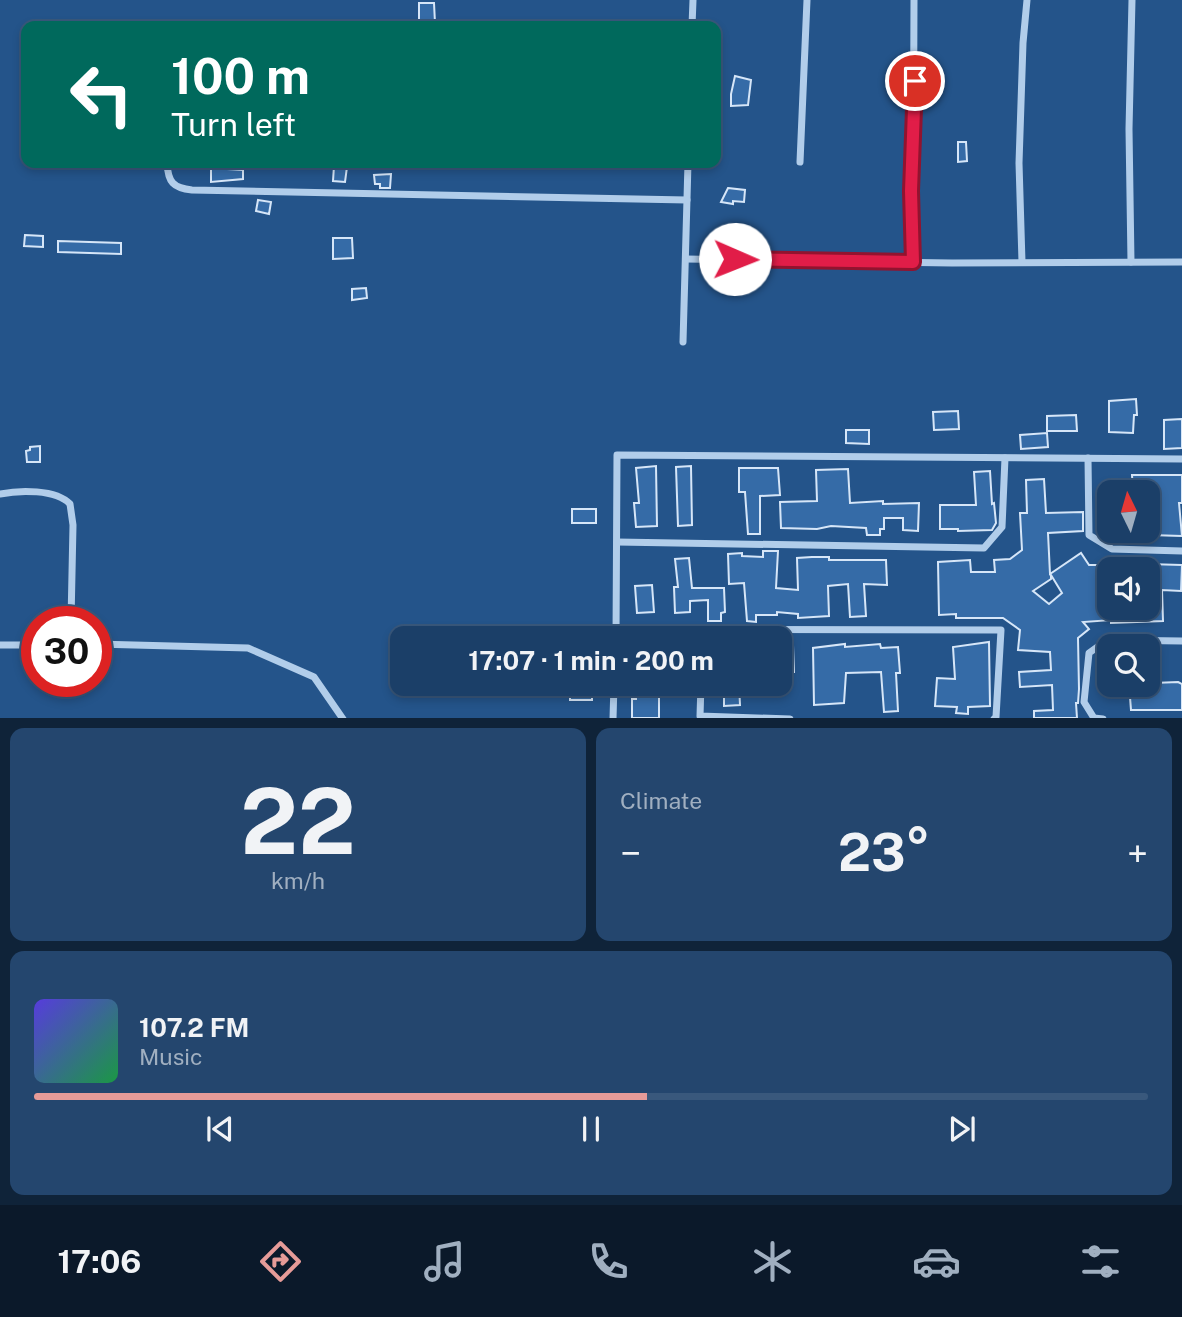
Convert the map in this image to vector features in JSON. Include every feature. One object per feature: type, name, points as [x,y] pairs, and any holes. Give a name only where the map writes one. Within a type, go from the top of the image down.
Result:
[{"type":"street","points":[[692,21],[693,0]]},
{"type":"street","points":[[800,162],[807,0]]},
{"type":"street","points":[[913,262],[911,191],[915,81],[914,0]]},
{"type":"street","points":[[1022,262],[1019,163],[1027,0]]},
{"type":"street","points":[[1131,262],[1129,129],[1132,0]]},
{"type":"street","points":[[168,168],[171,183],[180,189],[192,190],[687,200]]},
{"type":"street","points":[[683,342],[688,168]]},
{"type":"street","points":[[685,259],[1182,262]]},
{"type":"street","points":[[616,626],[617,455],[1182,459]]},
{"type":"street","points":[[617,542],[984,548],[1002,527],[1005,458]]},
{"type":"street","points":[[1088,458],[1089,535],[1112,549],[1182,551]]},
{"type":"street","points":[[0,494],[50,493],[58,495],[70,504],[73,525],[71,606]]},
{"type":"street","points":[[792,633],[1001,630],[995,718]]},
{"type":"street","points":[[1094,718],[1083,702],[1089,653],[1107,640],[1182,641]]},
{"type":"street","points":[[0,645],[21,645]]},
{"type":"street","points":[[112,645],[248,648],[313,677],[342,718]]},
{"type":"street","points":[[613,718],[614,696]]},
{"type":"street","points":[[701,696],[700,716],[760,718]]},
{"type":"building","points":[[419,3],[434,3],[435,21],[419,21]]},
{"type":"building","points":[[735,76],[751,80],[748,105],[731,106]]},
{"type":"building","points":[[958,142],[966,142],[967,161],[958,162]]},
{"type":"building","points":[[211,168],[243,170],[243,179],[211,182]]},
{"type":"building","points":[[334,168],[347,168],[345,182],[333,181]]},
{"type":"building","points":[[391,174],[390,188],[380,188],[380,184],[375,184],[374,175]]},
{"type":"building","points":[[728,188],[745,190],[744,202],[721,202]]},
{"type":"building","points":[[258,200],[271,202],[269,214],[256,211]]},
{"type":"building","points":[[25,235],[43,236],[43,247],[24,246]]},
{"type":"building","points":[[333,238],[352,238],[353,258],[333,259]]},
{"type":"building","points":[[58,241],[121,243],[121,254],[58,252]]},
{"type":"building","points":[[366,288],[367,298],[352,300],[352,289]]},
{"type":"building","points":[[1136,399],[1137,415],[1134,415],[1133,433],[1109,432],[1109,401]]},
{"type":"building","points":[[958,411],[959,429],[934,430],[933,412]]},
{"type":"building","points":[[1076,415],[1077,431],[1047,431],[1047,416]]},
{"type":"building","points":[[1182,419],[1182,448],[1164,449],[1164,420]]},
{"type":"building","points":[[846,430],[869,430],[869,444],[846,443]]},
{"type":"building","points":[[1047,433],[1048,447],[1021,449],[1020,435]]},
{"type":"building","points":[[40,446],[40,462],[27,462],[26,451],[30,450],[30,447]]},
{"type":"building","points":[[656,466],[657,526],[636,527],[634,503],[639,503],[636,468]]},
{"type":"building","points":[[691,466],[692,525],[678,526],[676,467]]},
{"type":"building","points":[[739,468],[778,468],[780,495],[760,496],[760,534],[748,534],[745,492],[739,492]]},
{"type":"building","points":[[848,469],[850,503],[919,503],[918,531],[903,530],[903,518],[884,518],[884,529],[880,529],[880,535],[867,535],[866,528],[781,528],[780,502],[817,501],[816,470]]},
{"type":"building","points":[[990,471],[996,523],[992,530],[940,529],[940,505],[976,505],[974,472]]},
{"type":"building","points":[[1132,475],[1182,475],[1182,503],[1179,503],[1182,536],[1160,535],[1160,480],[1132,480]]},
{"type":"building","points":[[1044,479],[1046,513],[1083,512],[1083,531],[1048,533],[1050,574],[1081,553],[1089,565],[1097,565],[1097,620],[1111,620],[1083,622],[1089,629],[1078,638],[1077,718],[1034,718],[1034,711],[1053,710],[1052,685],[1020,687],[1019,672],[1051,670],[1050,652],[1018,650],[1020,630],[1003,618],[956,618],[956,614],[939,615],[938,562],[970,560],[971,572],[995,572],[994,560],[1010,559],[1022,550],[1020,513],[1027,513],[1026,480]],"holes":[[[1051,575],[1062,593],[1049,604],[1033,591],[1051,579]]]},
{"type":"building","points":[[572,509],[596,509],[596,523],[572,523]]},
{"type":"building","points":[[763,551],[778,551],[776,588],[798,590],[797,558],[812,557],[829,557],[829,560],[886,560],[887,585],[864,584],[866,616],[850,617],[848,584],[828,586],[829,616],[798,618],[798,614],[777,612],[777,615],[756,615],[756,622],[747,621],[744,583],[729,584],[728,554],[742,553],[742,556],[763,557]]},
{"type":"building","points":[[689,558],[692,588],[724,588],[725,612],[721,613],[721,621],[708,621],[708,600],[690,601],[690,612],[675,613],[674,587],[678,587],[675,559]]},
{"type":"building","points":[[1160,564],[1182,565],[1181,591],[1162,590],[1163,621],[1111,623],[1111,620],[1160,620]]},
{"type":"building","points":[[652,585],[654,612],[637,613],[635,586]]},
{"type":"building","points":[[989,642],[990,706],[968,707],[968,714],[956,713],[957,707],[935,706],[937,678],[955,679],[953,647]]},
{"type":"building","points":[[845,644],[845,647],[880,644],[881,648],[898,647],[898,711],[884,712],[881,672],[846,673],[844,703],[814,705],[813,648]]},
{"type":"building","points":[[793,645],[794,672],[792,672]]},
{"type":"building","points":[[1160,683],[1182,684],[1182,710],[1131,710],[1130,697],[1160,697]]},
{"type":"building","points":[[570,696],[592,696],[592,700],[570,700]]},
{"type":"building","points":[[636,696],[659,696],[659,718],[632,718],[632,699],[636,699]]},
{"type":"building","points":[[740,696],[740,705],[724,706],[724,697],[719,697]]},
{"type":"route","points":[[735,259],[913,262],[911,191],[915,81]]}]
